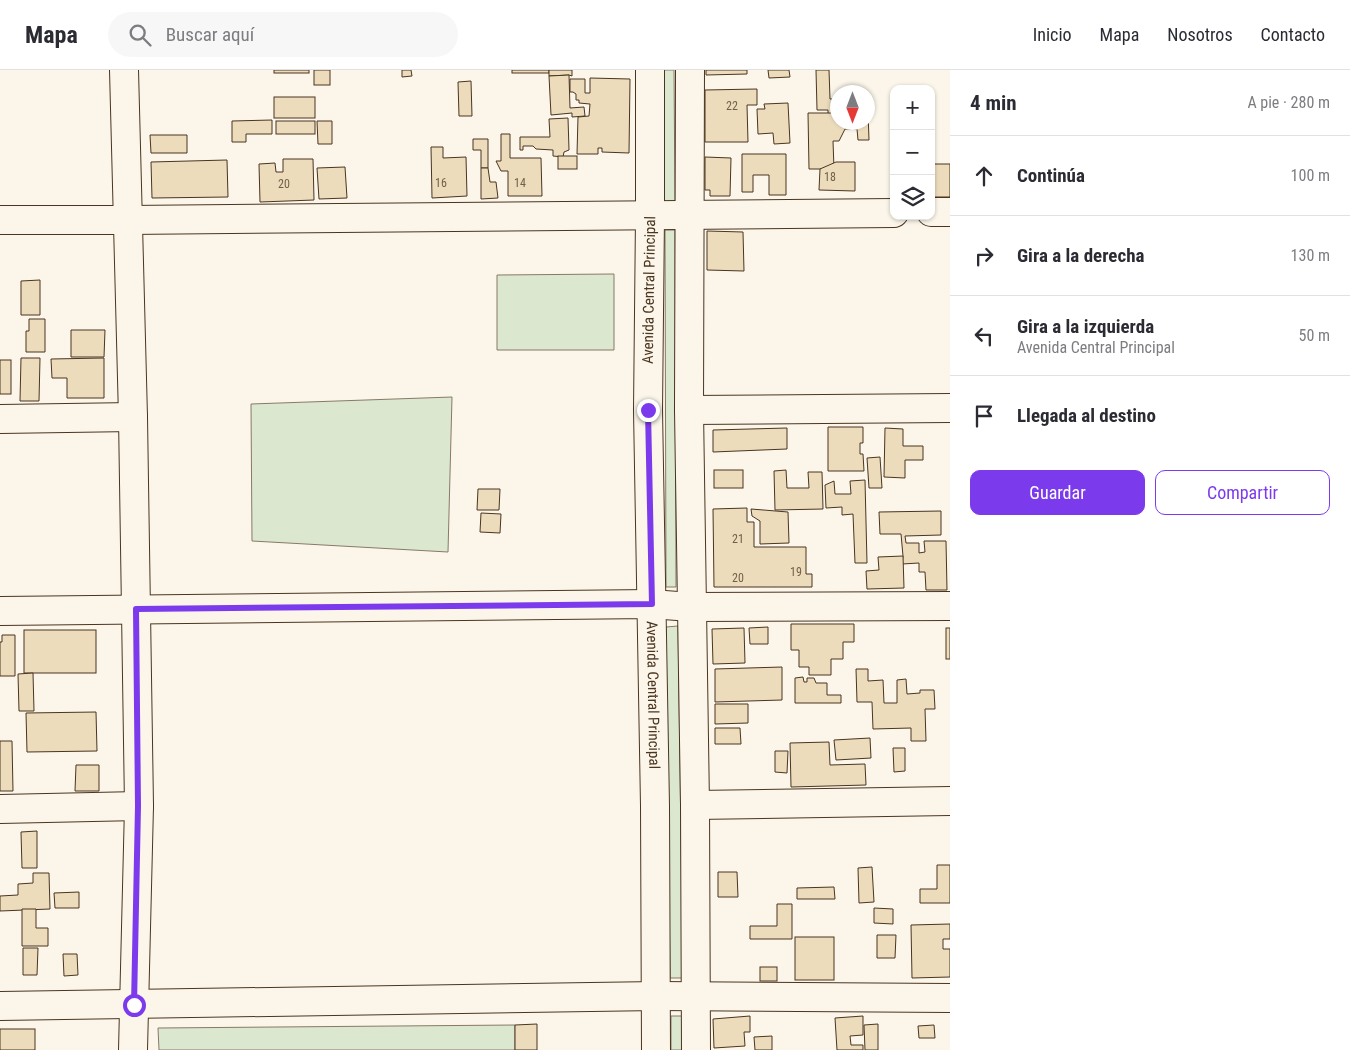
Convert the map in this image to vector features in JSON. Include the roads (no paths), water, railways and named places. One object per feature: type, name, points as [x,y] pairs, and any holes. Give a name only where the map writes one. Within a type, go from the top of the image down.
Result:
[{"type":"street","points":[[124,70],[134,417],[138,806],[133,1050]]},
{"type":"street","name":"Avenida Central Principal","points":[[650,70],[648,410],[655,806],[656,1050]]},
{"type":"street","points":[[690,70],[689,410],[695,805],[696,1050]]},
{"type":"street","points":[[935,212],[950,212]]},
{"type":"street","points":[[0,220],[890,213]]},
{"type":"street","points":[[689,410],[950,408]]},
{"type":"street","points":[[0,419],[134,417]]},
{"type":"street","points":[[0,611],[652,604],[692,607],[950,606]]},
{"type":"street","points":[[695,805],[950,802]]},
{"type":"street","points":[[0,809],[138,806]]},
{"type":"street","points":[[0,1006],[656,996],[950,998]]}]
